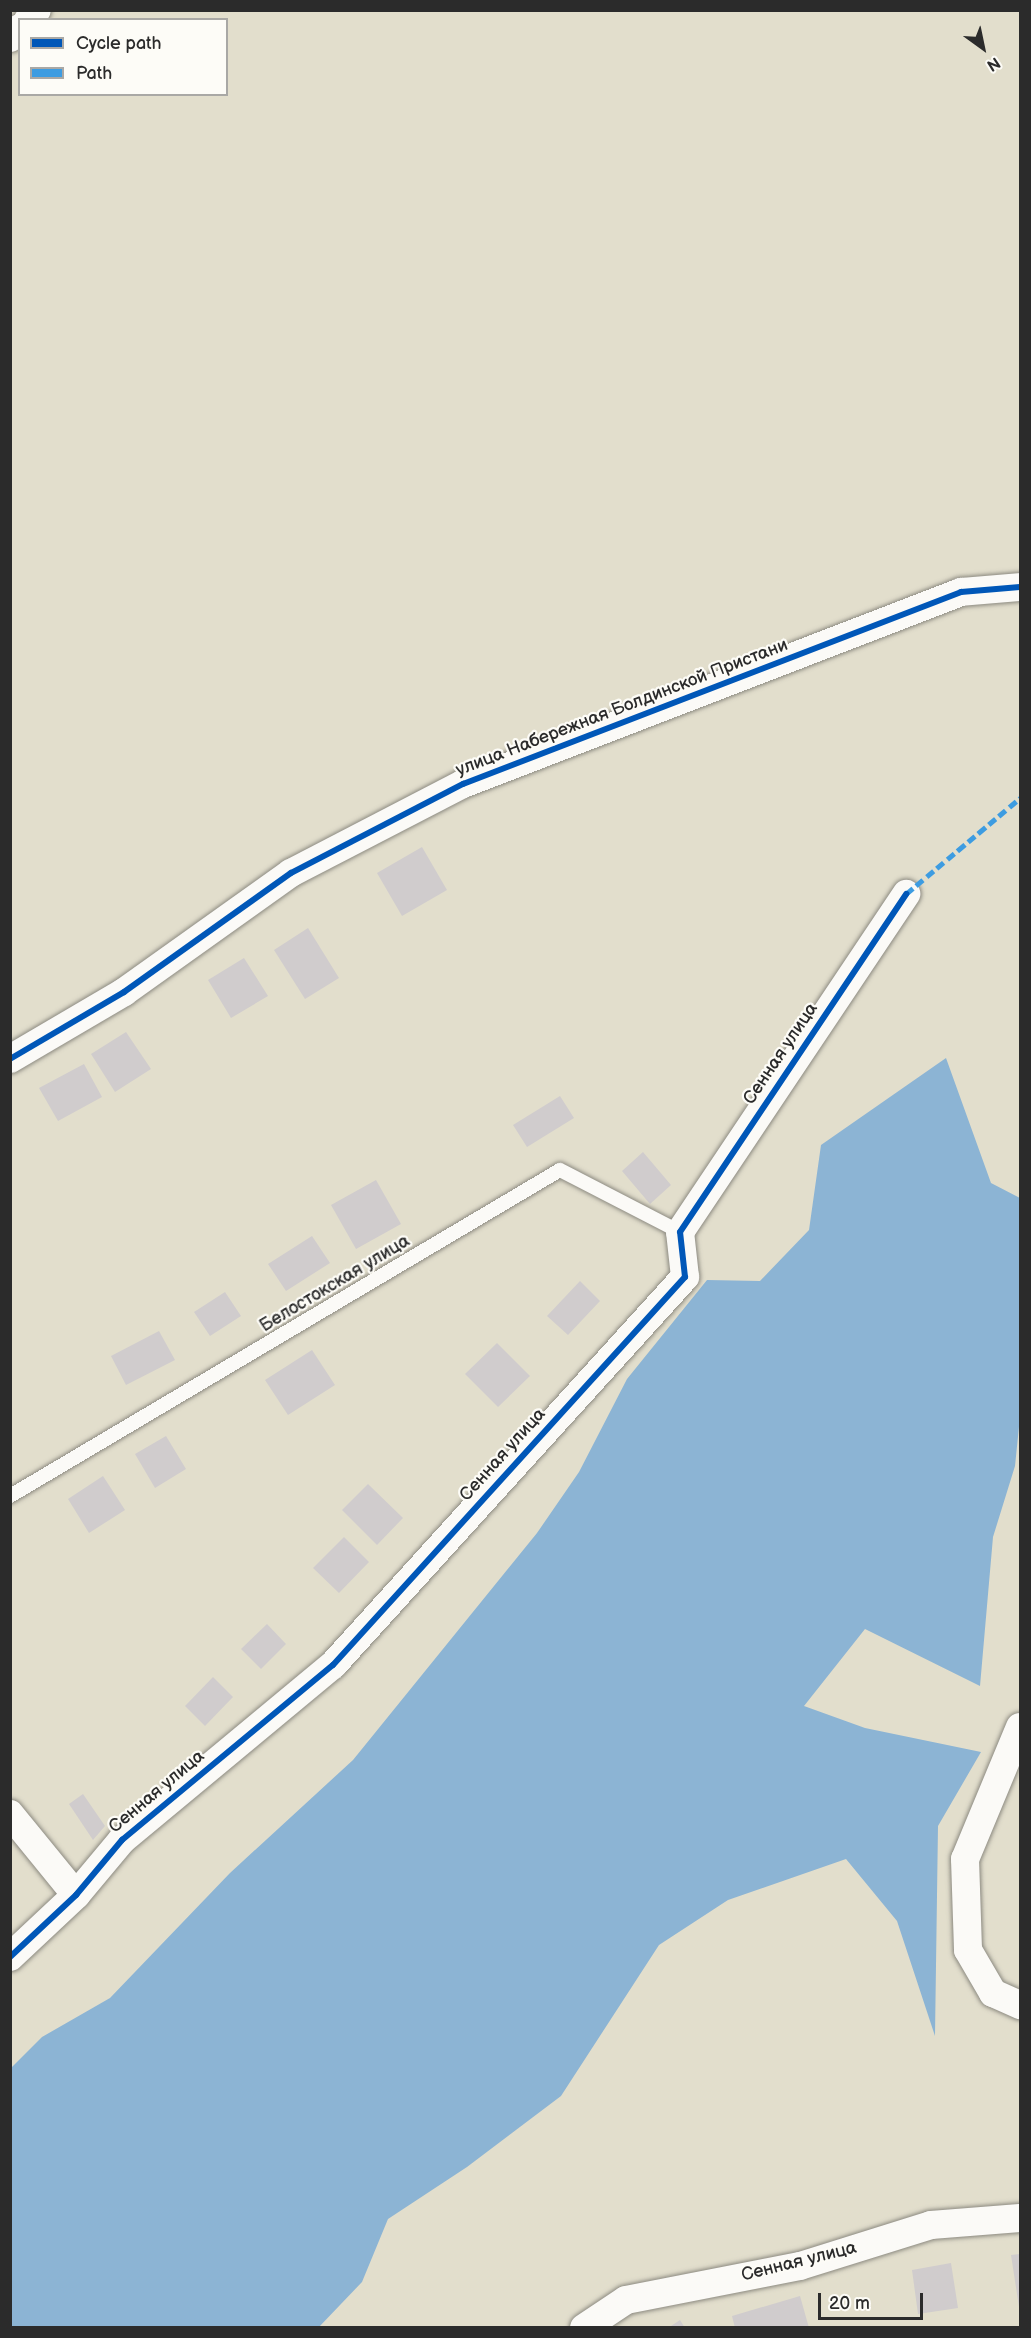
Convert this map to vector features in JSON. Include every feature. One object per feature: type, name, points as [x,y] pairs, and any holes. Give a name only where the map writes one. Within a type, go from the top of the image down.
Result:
[{"type":"street","name":"улица Набережная Болдинской Пристани","points":[[10,1059],[124,992],[291,873],[463,784],[961,592],[1020,586]]},
{"type":"street","name":"Сенная улица","points":[[10,1957],[76,1895],[122,1840],[341,1656],[685,1277],[680,1232],[906,894]]},
{"type":"street","points":[[1020,1728],[965,1859],[968,1950],[993,1993],[1020,2006]]},
{"type":"street","points":[[10,1814],[76,1895]]},
{"type":"street","name":"Сенная улица","points":[[585,2328],[626,2300],[800,2266],[931,2225],[1020,2218]]},
{"type":"lane","name":"Белостокская улица","points":[[10,1496],[560,1170],[680,1232]]},
{"type":"water","points":[[946,1058],[991,1183],[1020,1198],[1020,1417],[1015,1466],[993,1537],[980,1686],[865,1629],[804,1706],[865,1728],[981,1752],[938,1826],[935,2036],[897,1921],[846,1859],[728,1900],[659,1945],[561,2096],[467,2167],[388,2219],[362,2282],[319,2327],[11,2327],[11,2068],[42,2037],[110,1998],[230,1873],[353,1760],[537,1533],[579,1472],[627,1379],[707,1280],[760,1281],[809,1230],[821,1145]]},
{"type":"building","points":[[422,847],[447,890],[402,916],[377,873]]},
{"type":"building","points":[[308,928],[339,978],[305,999],[274,950]]},
{"type":"building","points":[[244,958],[268,996],[231,1018],[208,980]]},
{"type":"building","points":[[126,1032],[151,1069],[115,1092],[91,1054]]},
{"type":"building","points":[[84,1064],[102,1097],[58,1121],[39,1088]]},
{"type":"building","points":[[560,1096],[574,1118],[527,1147],[513,1125]]},
{"type":"building","points":[[643,1152],[671,1185],[650,1204],[622,1171]]},
{"type":"building","points":[[376,1180],[401,1224],[356,1249],[331,1205]]},
{"type":"building","points":[[312,1236],[330,1263],[286,1291],[268,1264]]},
{"type":"building","points":[[580,1281],[600,1301],[568,1335],[547,1316]]},
{"type":"building","points":[[225,1292],[241,1316],[210,1336],[194,1312]]},
{"type":"building","points":[[159,1331],[175,1360],[126,1385],[111,1356]]},
{"type":"building","points":[[497,1343],[530,1376],[498,1407],[465,1374]]},
{"type":"building","points":[[312,1350],[335,1385],[288,1415],[265,1380]]},
{"type":"building","points":[[166,1436],[186,1469],[155,1488],[135,1454]]},
{"type":"building","points":[[103,1476],[125,1510],[89,1533],[68,1499]]},
{"type":"building","points":[[368,1484],[403,1518],[377,1545],[342,1510]]},
{"type":"building","points":[[344,1537],[369,1562],[339,1593],[313,1568]]},
{"type":"building","points":[[267,1624],[286,1644],[261,1669],[241,1649]]},
{"type":"building","points":[[213,1677],[233,1697],[205,1726],[185,1706]]},
{"type":"building","points":[[83,1794],[105,1826],[93,1840],[69,1804]]},
{"type":"building","points":[[1020,2254],[1020,2307],[1019,2307],[1011,2255]]},
{"type":"building","points":[[951,2263],[958,2308],[918,2314],[912,2270]]},
{"type":"building","points":[[800,2296],[809,2328],[735,2328],[732,2316]]},
{"type":"building","points":[[680,2320],[685,2328],[668,2328]]},
{"type":"marked path","points":[[906,894],[1020,798]]},
{"type":"cycle path","points":[[10,1059],[124,992],[291,873],[463,784],[961,592],[1020,587]]},
{"type":"cycle path","points":[[10,1957],[76,1895],[122,1840],[333,1665],[685,1277],[680,1232],[906,894]]}]
